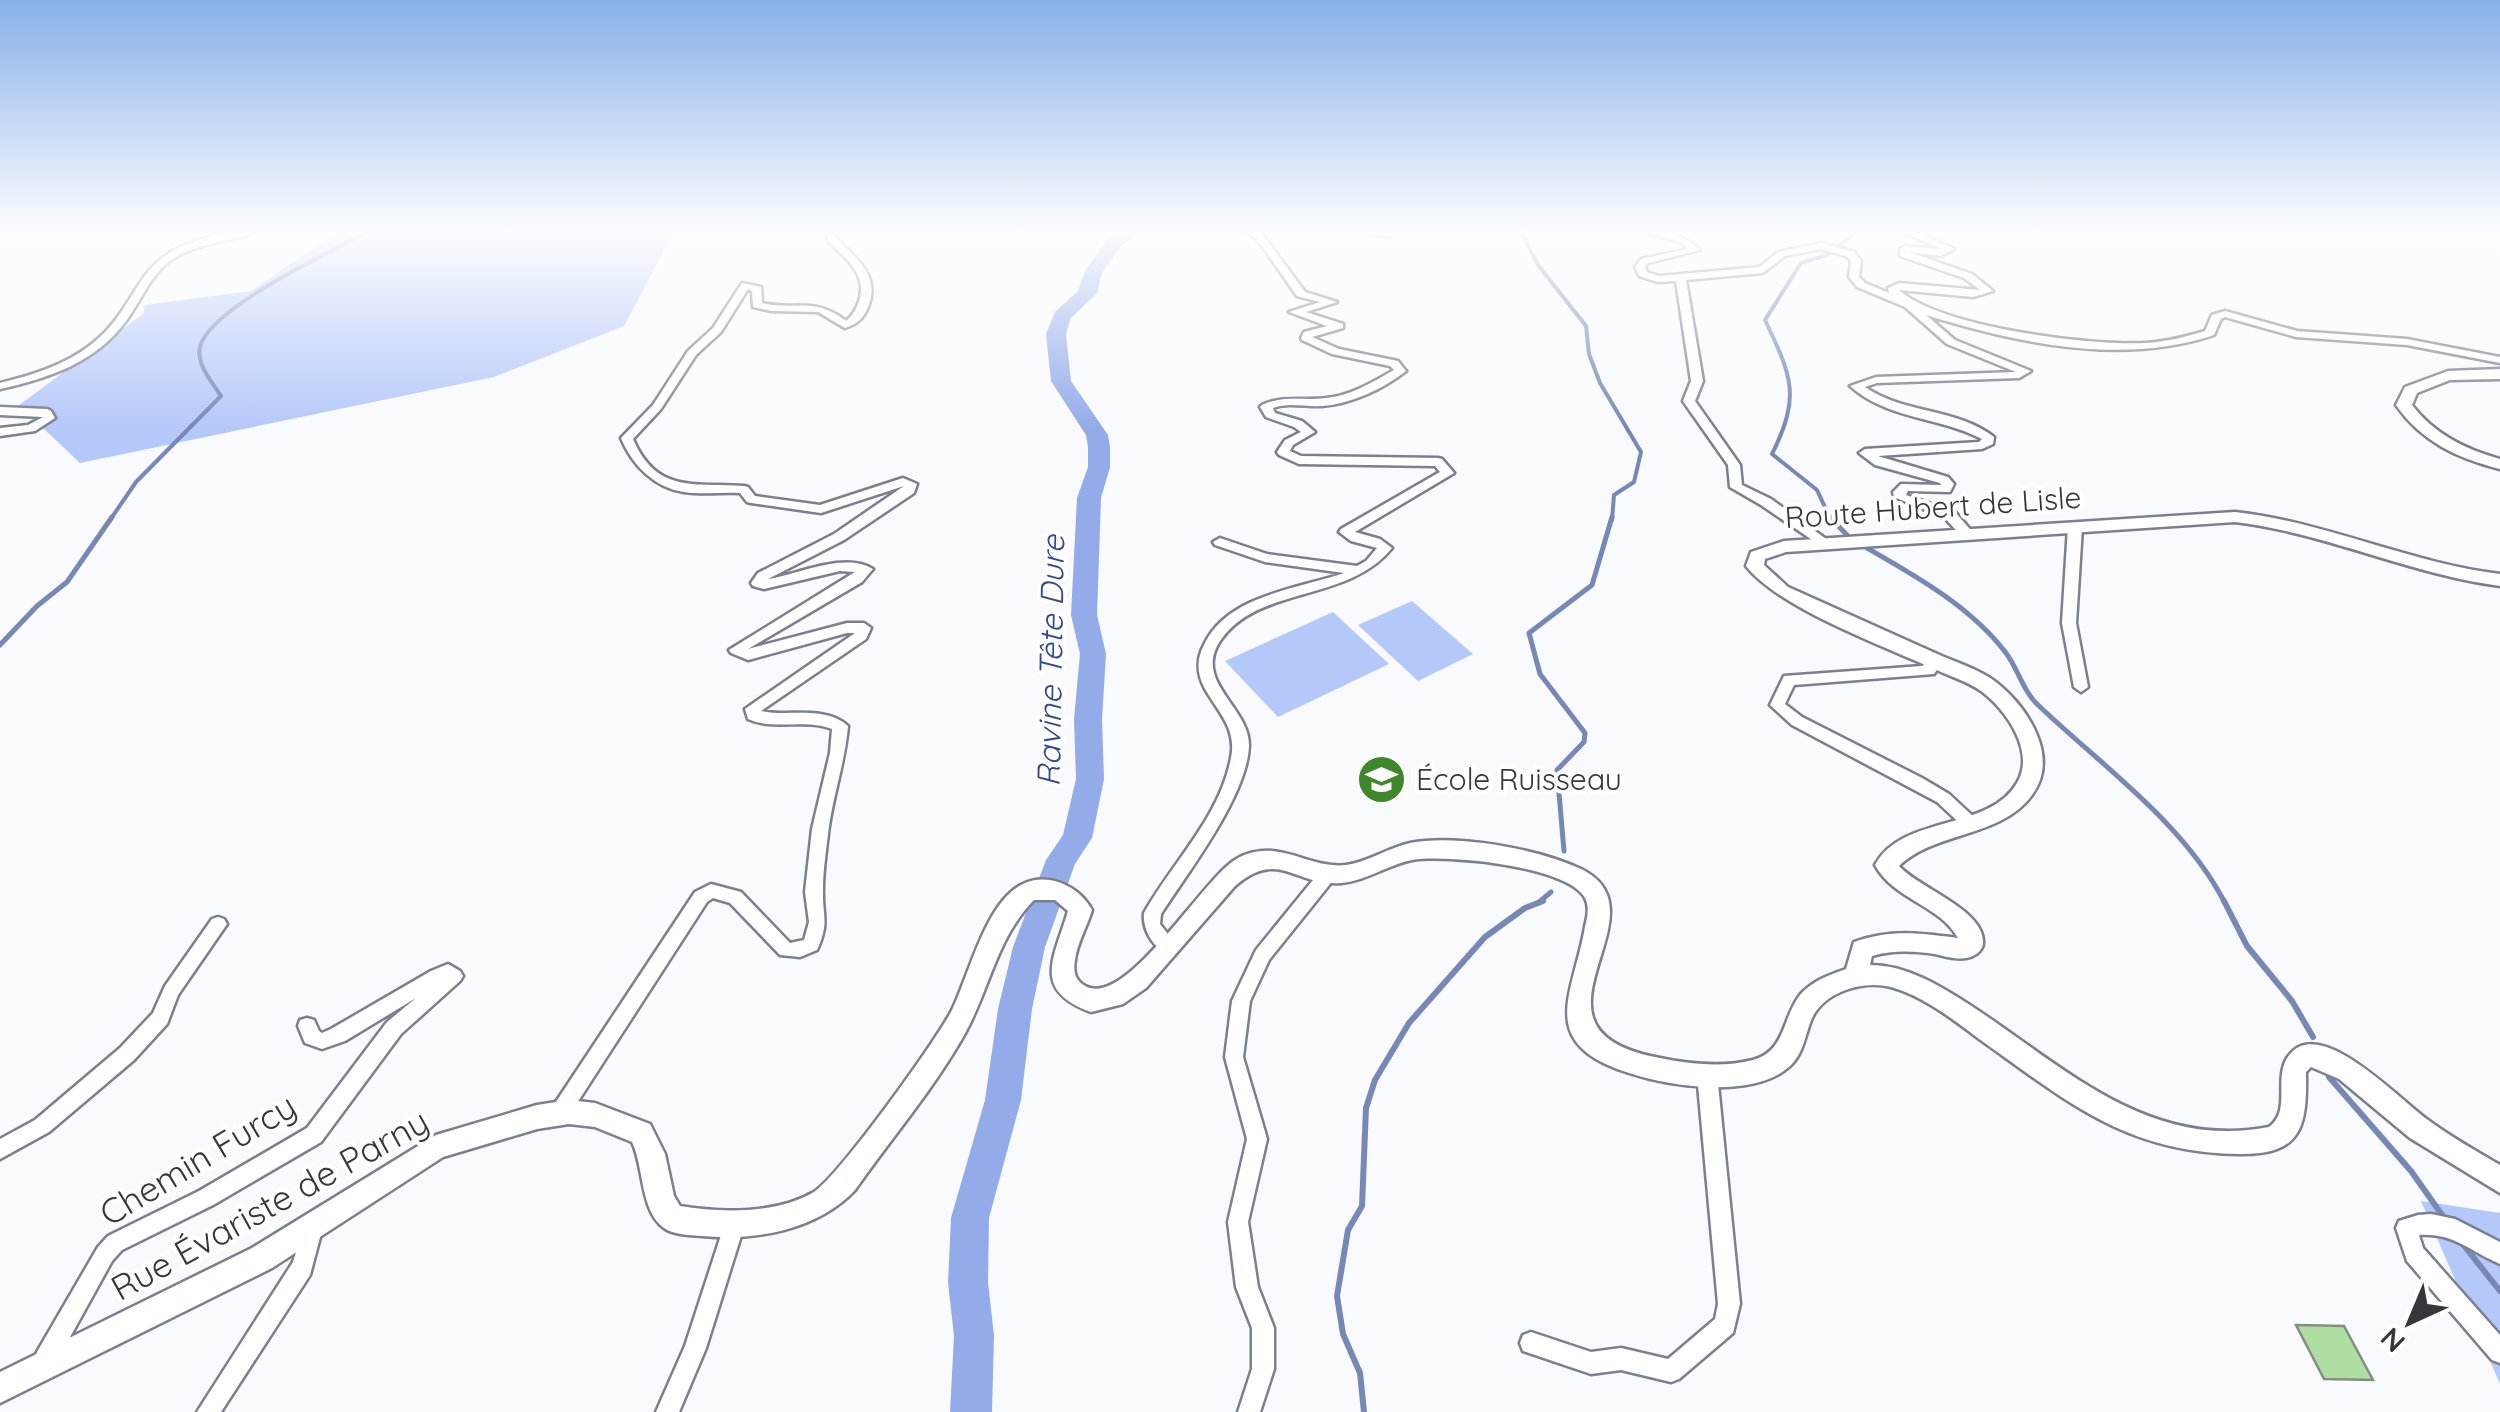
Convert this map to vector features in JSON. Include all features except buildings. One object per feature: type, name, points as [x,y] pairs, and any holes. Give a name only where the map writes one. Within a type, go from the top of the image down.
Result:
[{"type":"main road","points":[[2500,374],[2432,380],[2410,390],[2404,405],[2434,436],[2456,450],[2500,464]]},
{"type":"main road","name":"Route Hubert de Lisle","points":[[1856,976],[1862,949],[1889,942],[1964,950],[1971,945],[1966,927],[1899,880],[1886,865],[1904,850],[2007,805],[2031,779],[2034,753],[1999,696],[1976,677],[1881,639],[1782,591],[1755,566],[1757,556],[1769,550],[1824,544],[2235,518],[2319,530],[2440,571],[2500,580]]},
{"type":"main road","name":"Rue Évariste de Parny","points":[[0,1388],[262,1258],[436,1147],[559,1114],[596,1115],[640,1133],[652,1154],[661,1200],[672,1218],[699,1224],[735,1223],[789,1214],[824,1202],[845,1181],[967,1009],[1004,917],[1027,892],[1042,889],[1062,892],[1074,899],[1080,910],[1064,953],[1062,972],[1072,991],[1093,1002],[1121,996],[1170,947],[1223,883],[1241,867],[1262,859],[1284,860],[1328,874],[1358,874],[1393,856],[1418,850],[1487,856],[1575,876],[1591,886],[1600,899],[1602,918],[1578,980],[1576,1005],[1586,1034],[1608,1054],[1645,1069],[1707,1074],[1743,1072],[1774,1063],[1791,1047],[1805,1007],[1822,990],[1856,976]]},
{"type":"main road","points":[[1856,976],[1886,975],[1929,991],[2120,1117],[2135,1125],[2202,1140],[2260,1142],[2284,1132],[2291,1120],[2293,1068],[2306,1056],[2327,1057],[2350,1071],[2408,1122],[2500,1180]]},
{"type":"street","points":[[0,386],[42,377],[70,365],[116,327],[135,296]]},
{"type":"street","points":[[559,1114],[701,897],[711,891],[735,897],[786,950],[800,950],[811,944],[818,922],[814,892],[820,829],[838,753],[840,726],[822,719],[759,718],[753,715],[753,709],[861,636],[864,628],[846,628],[748,655],[736,650],[857,579],[866,569],[840,566],[764,585],[758,583],[762,576],[839,537],[912,487],[904,482],[820,510],[751,499],[747,492],[733,488],[667,486],[635,457],[628,438],[657,407],[692,353],[717,330],[739,296]]},
{"type":"street","points":[[757,296],[757,305],[828,309],[845,326],[856,320],[867,296]]},
{"type":"street","points":[[1170,947],[1151,926],[1153,914],[1223,801],[1242,747],[1240,730],[1206,674],[1206,656],[1212,642],[1226,623],[1272,599],[1361,571],[1378,560],[1385,548],[1379,542],[1357,539],[1346,532],[1448,473],[1438,462],[1299,460],[1283,452],[1288,443],[1309,432],[1270,415],[1266,407],[1276,401],[1333,400],[1400,371],[1394,363],[1336,352],[1306,338],[1308,334],[1339,326],[1294,312],[1332,302],[1308,296]]},
{"type":"street","points":[[1683,296],[1696,382],[1689,401],[1734,465],[1736,487],[1766,502],[1824,544]]},
{"type":"street","points":[[1887,296],[1988,327],[2072,342],[2161,347],[2210,332],[2216,317],[2224,314],[2296,334],[2406,342],[2500,360]]},
{"type":"street","points":[[1897,296],[1951,342],[2025,371],[2019,375],[1876,380],[1856,386],[1899,409],[1988,437],[1989,441],[1982,445],[1865,454],[1879,462],[1944,480],[1948,484],[1946,489],[1904,487],[1900,496],[1950,515],[1968,535]]},
{"type":"street","points":[[0,411],[40,412],[49,418],[31,428],[0,432]]},
{"type":"street","points":[[2076,527],[2069,623],[2081,687]]},
{"type":"street","points":[[1220,542],[1265,558],[1361,571]]},
{"type":"street","points":[[1937,660],[1922,672],[1789,680],[1777,705],[1796,721],[1943,798],[1971,824]]},
{"type":"street","points":[[1249,1412],[1264,1369],[1263,1328],[1247,1287],[1238,1222],[1257,1139],[1237,1080],[1234,1057],[1242,1001],[1262,955],[1328,874]]},
{"type":"street","points":[[0,1150],[42,1126],[127,1054],[160,1018],[171,991],[218,924]]},
{"type":"street","name":"Chemin Furcy","points":[[40,1368],[104,1254],[115,1244],[206,1198],[314,1135],[394,1028],[454,976],[448,972],[437,976],[338,1036],[322,1041],[312,1037],[307,1026]]},
{"type":"street","points":[[1530,1343],[1591,1363],[1621,1359],[1671,1371],[1725,1325],[1729,1304],[1707,1074]]},
{"type":"street","points":[[667,1412],[694,1348],[735,1223]]},
{"type":"street","points":[[2500,1254],[2451,1227],[2418,1223],[2406,1228],[2414,1254],[2500,1352]]},
{"type":"street","points":[[208,1412],[302,1267],[314,1226]]},
{"type":"shaded area","points":[[214,296],[640,296],[624,326],[494,377],[80,463],[19,405],[143,314],[145,305]]},
{"type":"shaded area","points":[[1412,601],[1473,654],[1418,681],[1358,625]]},
{"type":"shaded area","points":[[1333,612],[1389,664],[1278,717],[1225,661]]},
{"type":"shaded area","points":[[2421,1201],[2500,1213],[2500,1384]]},
{"type":"waterway","points":[[110,520],[136,482],[221,396],[200,360],[200,347],[226,315],[252,296]]},
{"type":"waterway","name":"Ravine Tête Dure","points":[[971,1412],[974,1336],[968,1282],[970,1218],[1003,1100],[1015,1009],[1029,947],[1061,860],[1077,838],[1090,779],[1088,719],[1093,654],[1084,615],[1089,498],[1099,467],[1099,447],[1097,435],[1061,381],[1056,334],[1062,316],[1084,296]]},
{"type":"waterway","points":[[1562,296],[1586,326],[1589,354],[1600,383],[1641,452],[1634,482],[1614,495],[1612,520]]},
{"type":"waterway","points":[[1780,296],[1765,320],[1787,372],[1790,401],[1772,454],[1817,490],[1831,520]]},
{"type":"waterway","points":[[0,645],[37,606],[67,582],[112,517]]},
{"type":"waterway","points":[[1564,851],[1557,770],[1584,742],[1585,733],[1540,674],[1529,633],[1592,585],[1612,517]]},
{"type":"waterway","points":[[1830,517],[1847,535]]},
{"type":"waterway","points":[[1867,548],[1942,594],[1992,636],[2033,699],[2165,821],[2208,874],[2225,903]]},
{"type":"waterway","points":[[1538,903],[1551,892]]},
{"type":"waterway","points":[[1538,903],[1543,901]]},
{"type":"waterway","points":[[2224,901],[2247,946],[2292,1001],[2313,1037]]},
{"type":"waterway","points":[[1364,1412],[1360,1373],[1343,1334],[1337,1296],[1348,1230],[1362,1206],[1366,1108],[1375,1080],[1409,1023],[1485,937],[1538,903]]},
{"type":"waterway","points":[[2329,1077],[2411,1171],[2447,1222]]},
{"type":"waterway","points":[[2462,1243],[2500,1291]]},
{"type":"place","name":"École Ruisseau","points":[[1381,780]]}]
